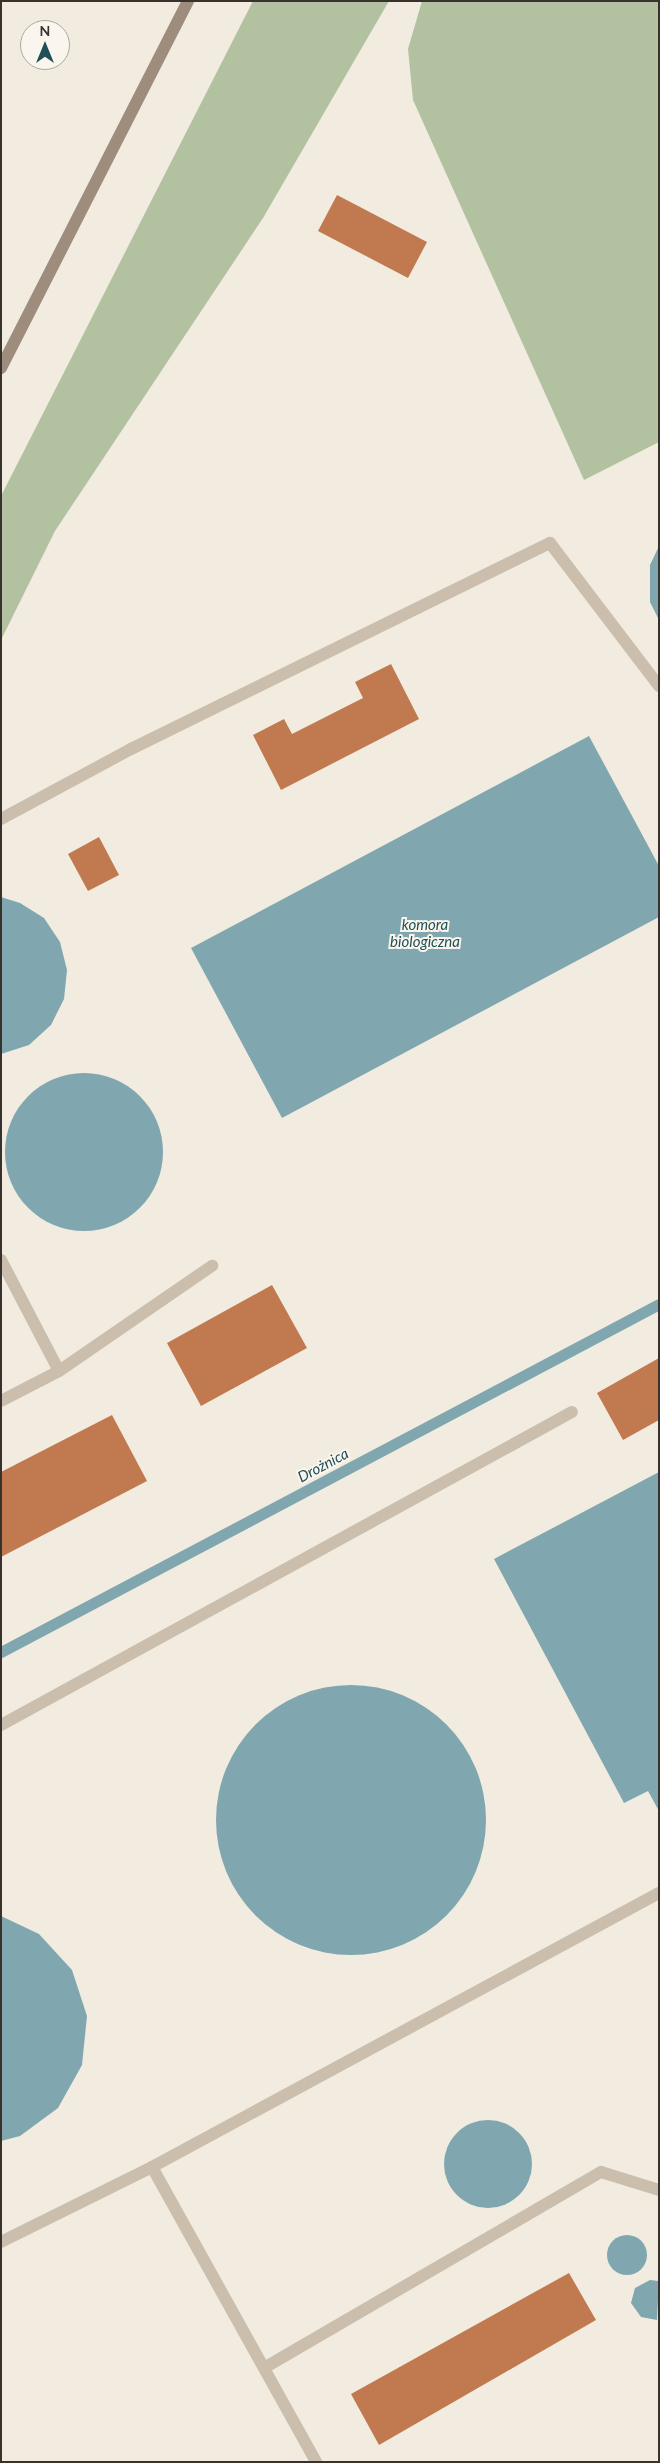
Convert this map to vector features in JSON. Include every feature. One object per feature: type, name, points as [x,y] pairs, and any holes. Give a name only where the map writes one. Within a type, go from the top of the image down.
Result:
[{"type":"main road","points":[[1,368],[188,1]]},
{"type":"lane","points":[[1,819],[131,749],[550,543],[659,686]]},
{"type":"lane","points":[[1,1260],[60,1371]]},
{"type":"lane","points":[[1,1400],[60,1371],[212,1266]]},
{"type":"lane","points":[[1,1725],[572,1412]]},
{"type":"lane","points":[[1,2242],[152,2167],[659,1893]]},
{"type":"lane","points":[[152,2167],[316,2462]]},
{"type":"lane","points":[[264,2368],[601,2172],[659,2190]]},
{"type":"green space","points":[[253,1],[389,1],[263,218],[55,531],[1,640],[1,496]]},
{"type":"green space","points":[[422,1],[659,1],[659,442],[584,480],[413,100],[408,49]]},
{"type":"water","points":[[659,546],[659,620],[650,602],[650,565]]},
{"type":"water","name":"komora biologiczna","points":[[589,736],[659,866],[659,917],[282,1118],[191,948]]},
{"type":"water","points":[[1,897],[20,903],[44,918],[60,942],[67,970],[64,999],[51,1025],[29,1045],[1,1054]]},
{"type":"water","points":[[84,1073],[114,1079],[140,1096],[157,1122],[163,1152],[157,1182],[140,1208],[114,1225],[84,1231],[54,1225],[28,1208],[11,1182],[5,1152],[11,1122],[28,1096],[54,1079]]},
{"type":"water","points":[[659,1472],[659,1811],[648,1791],[624,1803],[494,1559]]},
{"type":"water","points":[[351,1685],[377,1688],[403,1695],[437,1716],[455,1734],[476,1768],[483,1794],[486,1820],[483,1846],[476,1872],[455,1906],[437,1924],[403,1945],[377,1952],[351,1955],[325,1952],[299,1945],[265,1924],[247,1906],[226,1872],[219,1846],[216,1820],[219,1794],[226,1768],[247,1734],[265,1716],[299,1695],[325,1688]]},
{"type":"water","points":[[1,1916],[39,1934],[72,1970],[87,2016],[82,2065],[58,2108],[20,2136],[1,2141]]},
{"type":"water","points":[[488,2120],[505,2124],[519,2133],[528,2147],[532,2164],[528,2181],[519,2195],[505,2204],[488,2208],[471,2204],[457,2195],[448,2181],[444,2164],[448,2147],[457,2133],[471,2124]]},
{"type":"water","points":[[631,2235],[638,2238],[644,2244],[647,2255],[646,2263],[638,2272],[631,2275],[623,2275],[616,2272],[608,2263],[607,2251],[610,2244],[619,2236]]},
{"type":"water","points":[[650,2280],[659,2281],[657,2320],[641,2317],[631,2303],[635,2288]]},
{"type":"building","points":[[337,195],[427,242],[408,278],[318,231]]},
{"type":"building","points":[[391,664],[419,719],[281,790],[253,735],[284,719],[292,734],[363,698],[355,682]]},
{"type":"building","points":[[99,837],[119,875],[88,891],[68,854]]},
{"type":"building","points":[[272,1285],[307,1348],[201,1406],[167,1343]]},
{"type":"building","points":[[659,1358],[659,1420],[623,1440],[597,1393]]},
{"type":"building","points":[[112,1415],[147,1481],[1,1557],[1,1472]]},
{"type":"building","points":[[569,2273],[596,2320],[379,2445],[351,2394]]},
{"type":"waterway","name":"Drożnica","points":[[1,1652],[659,1304]]}]
